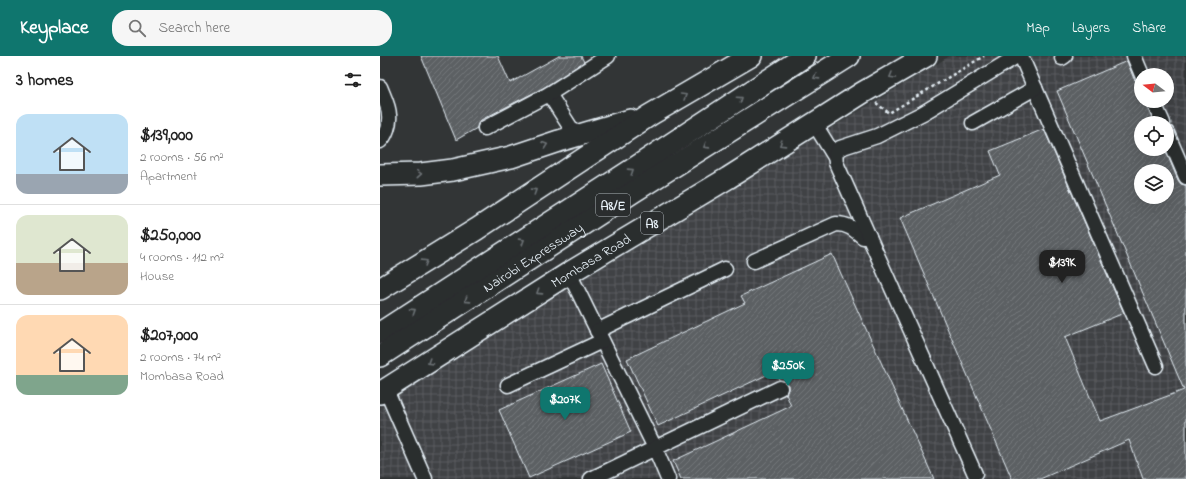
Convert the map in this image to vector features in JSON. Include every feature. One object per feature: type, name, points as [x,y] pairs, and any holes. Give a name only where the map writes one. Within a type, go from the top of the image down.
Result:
[{"type":"highway","points":[[380,289],[477,229],[650,115],[751,56]]},
{"type":"highway","name":"Nairobi Expressway","points":[[380,332],[634,170],[805,56]]},
{"type":"highway","name":"Nairobi Expressway","points":[[380,356],[632,192],[849,56]]},
{"type":"highway","name":"Mombasa Road","points":[[383,391],[569,273],[728,178],[862,93],[926,56]]},
{"type":"highway","points":[[380,175],[421,174],[453,170],[511,157],[576,136],[650,115]]},
{"type":"lane","points":[[485,128],[549,94],[608,56]]},
{"type":"lane","points":[[835,156],[840,148],[877,136],[923,113],[1017,56]]},
{"type":"lane","points":[[1021,56],[1156,366]]},
{"type":"lane","points":[[1134,56],[1139,68]]},
{"type":"lane","points":[[380,87],[390,114],[388,127],[384,138],[380,141]]},
{"type":"lane","points":[[973,123],[1035,88]]},
{"type":"lane","points":[[549,94],[576,136]]},
{"type":"lane","points":[[814,123],[835,156],[836,163],[975,474]]},
{"type":"lane","points":[[1174,149],[1186,177]]},
{"type":"lane","points":[[754,261],[836,224],[855,229],[863,237],[869,236]]},
{"type":"lane","points":[[508,385],[725,269]]},
{"type":"lane","points":[[569,273],[655,448],[668,479]]},
{"type":"lane","points":[[591,479],[780,388]]},
{"type":"lane","points":[[383,391],[425,479]]},
{"type":"path","points":[[862,93],[889,113],[984,56]]},
{"type":"shaded area","points":[[950,56],[1186,56],[1186,479],[380,479],[380,400]]},
{"type":"building","points":[[421,56],[498,56],[510,83],[559,56],[581,56],[584,62],[545,87],[481,120],[477,128],[456,140]]},
{"type":"building","points":[[1127,61],[1134,79],[1134,108],[1148,108],[1151,116],[1134,116],[1134,156],[1168,156],[1171,164],[1134,164],[1134,204],[1174,204],[1174,170],[1181,184],[1186,185],[1186,479],[1143,479],[1129,440],[1040,479],[1012,479],[900,218],[1000,175],[990,151],[1044,129],[1124,313],[1065,337],[1100,421],[1184,390],[1057,91]]},
{"type":"building","points":[[832,254],[934,479],[681,479],[673,461],[791,406],[786,394],[788,385],[784,381],[779,380],[775,371],[658,426],[627,359],[745,303],[741,296]]},
{"type":"building","points":[[601,364],[631,432],[529,478],[499,410]]}]
